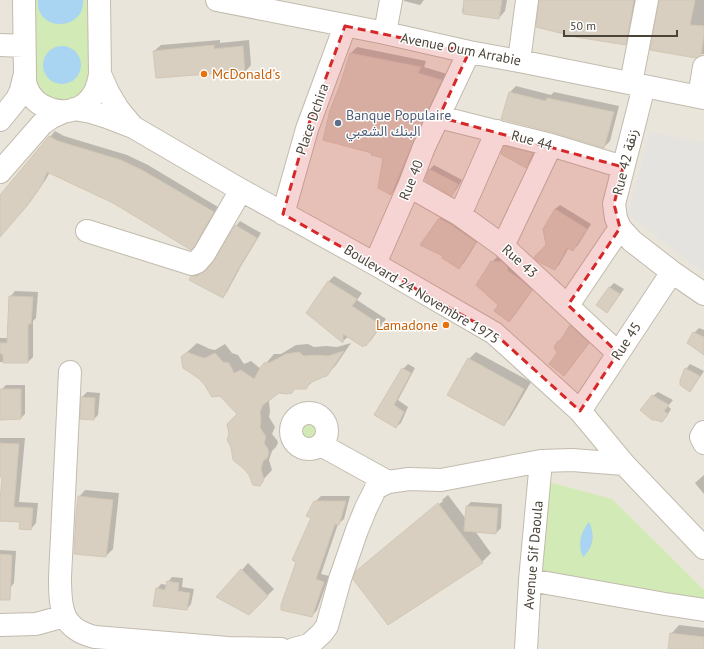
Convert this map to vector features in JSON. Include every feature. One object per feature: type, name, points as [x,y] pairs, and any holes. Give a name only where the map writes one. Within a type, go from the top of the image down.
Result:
[{"type":"street","points":[[24,0],[24,74],[26,86],[40,105],[51,110],[69,111]]},
{"type":"street","name":"Avenue Oum Arrabie","points":[[217,0],[278,6],[345,26],[385,33],[469,52],[701,97]]},
{"type":"street","points":[[385,33],[391,0]]},
{"type":"street","points":[[519,61],[527,0]]},
{"type":"street","name":"Rue 42 زنقة","points":[[647,0],[638,84],[623,167],[614,204],[616,218],[620,228],[632,241],[672,272],[704,294]]},
{"type":"street","points":[[0,172],[42,124],[52,116],[85,104],[93,96],[98,86],[100,74],[102,6]]},
{"type":"street","name":"Place Dchira","points":[[283,214],[307,129],[345,26]]},
{"type":"street","points":[[0,45],[24,46]]},
{"type":"street","name":"Rue 40","points":[[375,264],[409,186],[424,147],[469,52]]},
{"type":"street","points":[[701,97],[704,67]]},
{"type":"street","points":[[0,120],[18,99],[24,74]]},
{"type":"street","name":"Boulevard 24 Novembre 1975","points":[[100,74],[118,109],[133,126]]},
{"type":"street","name":"Boulevard 24 Novembre 1975","points":[[69,111],[91,112],[107,116],[133,126],[241,190],[375,264],[494,333],[580,411],[624,464],[704,548]]},
{"type":"street","name":"Rue 44","points":[[439,116],[551,145],[623,167]]},
{"type":"street","points":[[460,215],[497,131]]},
{"type":"street","points":[[503,246],[551,145]]},
{"type":"street","name":"Rue 43","points":[[409,186],[460,215],[503,246],[618,353]]},
{"type":"street","points":[[87,231],[192,264],[197,262],[204,254],[241,190]]},
{"type":"street","points":[[568,305],[620,228]]},
{"type":"street","name":"Rue 45","points":[[580,411],[672,272]]},
{"type":"street","points":[[70,372],[60,597],[61,606],[70,623],[77,630],[86,635],[95,637],[228,648],[299,649],[316,640],[327,626],[356,530],[376,488],[388,482],[410,479],[441,480],[541,462],[572,460],[624,464]]},
{"type":"street","points":[[704,432],[701,437],[704,443]]},
{"type":"street","points":[[321,445],[388,482]]},
{"type":"street","name":"Avenue Sif Daoula","points":[[526,649],[530,580],[541,462]]},
{"type":"street","points":[[530,580],[704,610]]},
{"type":"street","points":[[0,625],[36,624],[65,616]]},
{"type":"highlighted area","points":[[345,26],[469,52],[439,117],[623,167],[614,204],[620,228],[568,305],[618,353],[580,411],[494,333],[283,214],[307,129]]},
{"type":"shaded area","points":[[0,0],[704,0],[704,649],[0,649]]},
{"type":"shaded area","points":[[650,132],[704,143],[704,273],[628,214]]},
{"type":"green space","points":[[33,0],[90,0],[90,83],[80,97],[63,102],[46,98],[36,84]]},
{"type":"green space","points":[[309,423],[315,426],[318,432],[315,438],[309,441],[303,438],[300,432],[303,426]]},
{"type":"green space","points":[[549,482],[612,499],[704,590],[704,604],[540,577]]},
{"type":"water","points":[[38,0],[83,0],[82,10],[76,18],[69,22],[60,24],[51,22],[44,18],[39,10]]},
{"type":"water","points":[[62,46],[72,49],[78,55],[81,65],[78,75],[72,81],[62,84],[52,81],[46,75],[43,65],[46,55],[52,49]]},
{"type":"water","points":[[589,522],[593,536],[591,545],[583,557],[580,543],[582,534]]},
{"type":"building","points":[[464,0],[502,0],[499,19],[463,14]]},
{"type":"building","points":[[539,0],[634,0],[626,45],[576,37],[536,27]]},
{"type":"building","points":[[659,0],[695,0],[690,25],[704,26],[701,55],[696,58],[650,50]]},
{"type":"building","points":[[214,45],[214,49],[243,46],[245,73],[223,73],[156,78],[153,51]]},
{"type":"building","points":[[350,53],[421,67],[418,73],[442,80],[413,142],[391,195],[378,188],[383,158],[371,155],[372,153],[323,140],[330,110]]},
{"type":"building","points":[[509,92],[546,101],[547,98],[614,112],[604,148],[501,119]]},
{"type":"building","points":[[49,136],[58,141],[121,160],[142,170],[214,212],[194,247],[191,250],[113,203],[47,172],[41,186],[26,207],[0,237],[0,195]]},
{"type":"building","points":[[504,146],[533,153],[526,168],[501,154]]},
{"type":"building","points":[[429,169],[458,184],[452,196],[425,180]]},
{"type":"building","points":[[555,209],[587,229],[573,251],[567,248],[555,270],[537,261],[534,257],[546,245],[543,229]]},
{"type":"building","points":[[439,218],[454,226],[476,242],[459,269],[442,258],[443,256],[420,245]]},
{"type":"building","points":[[235,225],[257,238],[223,298],[189,280],[191,276],[197,276],[206,270],[213,262]]},
{"type":"building","points":[[491,261],[501,261],[508,268],[507,270],[532,290],[509,322],[494,311],[498,305],[476,285]]},
{"type":"building","points":[[328,281],[357,299],[352,306],[381,325],[366,346],[364,345],[363,347],[343,334],[343,343],[306,313]]},
{"type":"building","points":[[609,287],[620,294],[607,313],[596,305]]},
{"type":"building","points":[[9,296],[33,297],[31,324],[28,324],[28,363],[3,363],[3,355],[0,353],[0,343],[7,343]]},
{"type":"building","points":[[570,325],[589,343],[564,376],[549,364],[557,353],[554,347],[558,341],[560,341]]},
{"type":"building","points":[[693,332],[704,337],[704,355],[687,343]]},
{"type":"building","points":[[344,351],[327,376],[310,383],[306,389],[294,389],[292,393],[286,394],[279,393],[263,405],[260,412],[260,427],[266,437],[264,443],[269,453],[267,458],[263,461],[261,469],[264,480],[260,486],[253,485],[249,475],[233,460],[231,447],[227,440],[229,434],[227,424],[237,414],[220,396],[212,397],[204,384],[198,378],[183,368],[181,357],[187,352],[205,358],[215,353],[223,362],[229,363],[234,373],[241,370],[254,379],[264,363],[271,362],[286,354],[299,352],[304,356],[328,356]]},
{"type":"building","points":[[468,358],[524,389],[504,426],[447,395]]},
{"type":"building","points":[[402,368],[411,373],[394,405],[404,412],[396,428],[374,415]]},
{"type":"building","points":[[685,368],[700,376],[690,392],[680,385],[680,380]]},
{"type":"building","points":[[0,389],[21,389],[21,419],[0,420]]},
{"type":"building","points":[[652,395],[669,405],[664,411],[668,414],[662,422],[652,420],[640,410]]},
{"type":"building","points":[[81,397],[95,398],[94,420],[80,419]]},
{"type":"building","points":[[0,443],[19,444],[14,507],[33,508],[31,530],[19,529],[20,522],[0,521],[2,477],[0,477]]},
{"type":"building","points":[[78,496],[113,500],[106,557],[74,554]]},
{"type":"building","points":[[314,501],[346,501],[339,525],[335,524],[316,579],[324,582],[312,617],[281,610],[281,605],[296,562],[292,560],[311,518],[306,516]]},
{"type":"building","points":[[438,503],[483,563],[388,625],[353,579],[356,571]]},
{"type":"building","points":[[466,506],[498,508],[496,534],[464,531]]},
{"type":"building","points":[[0,554],[12,555],[10,600],[0,600]]},
{"type":"building","points":[[241,569],[268,596],[249,615],[216,597]]},
{"type":"building","points":[[167,581],[179,583],[178,591],[190,593],[187,610],[153,606],[156,588],[165,590]]},
{"type":"building","points":[[670,633],[704,637],[704,649],[668,649]]},
{"type":"place","name":"McDonald's","points":[[204,74]]},
{"type":"place","name":"Banque Populaire البنك الشعبي","points":[[338,123]]},
{"type":"place","name":"Lamadone","points":[[446,325]]}]
